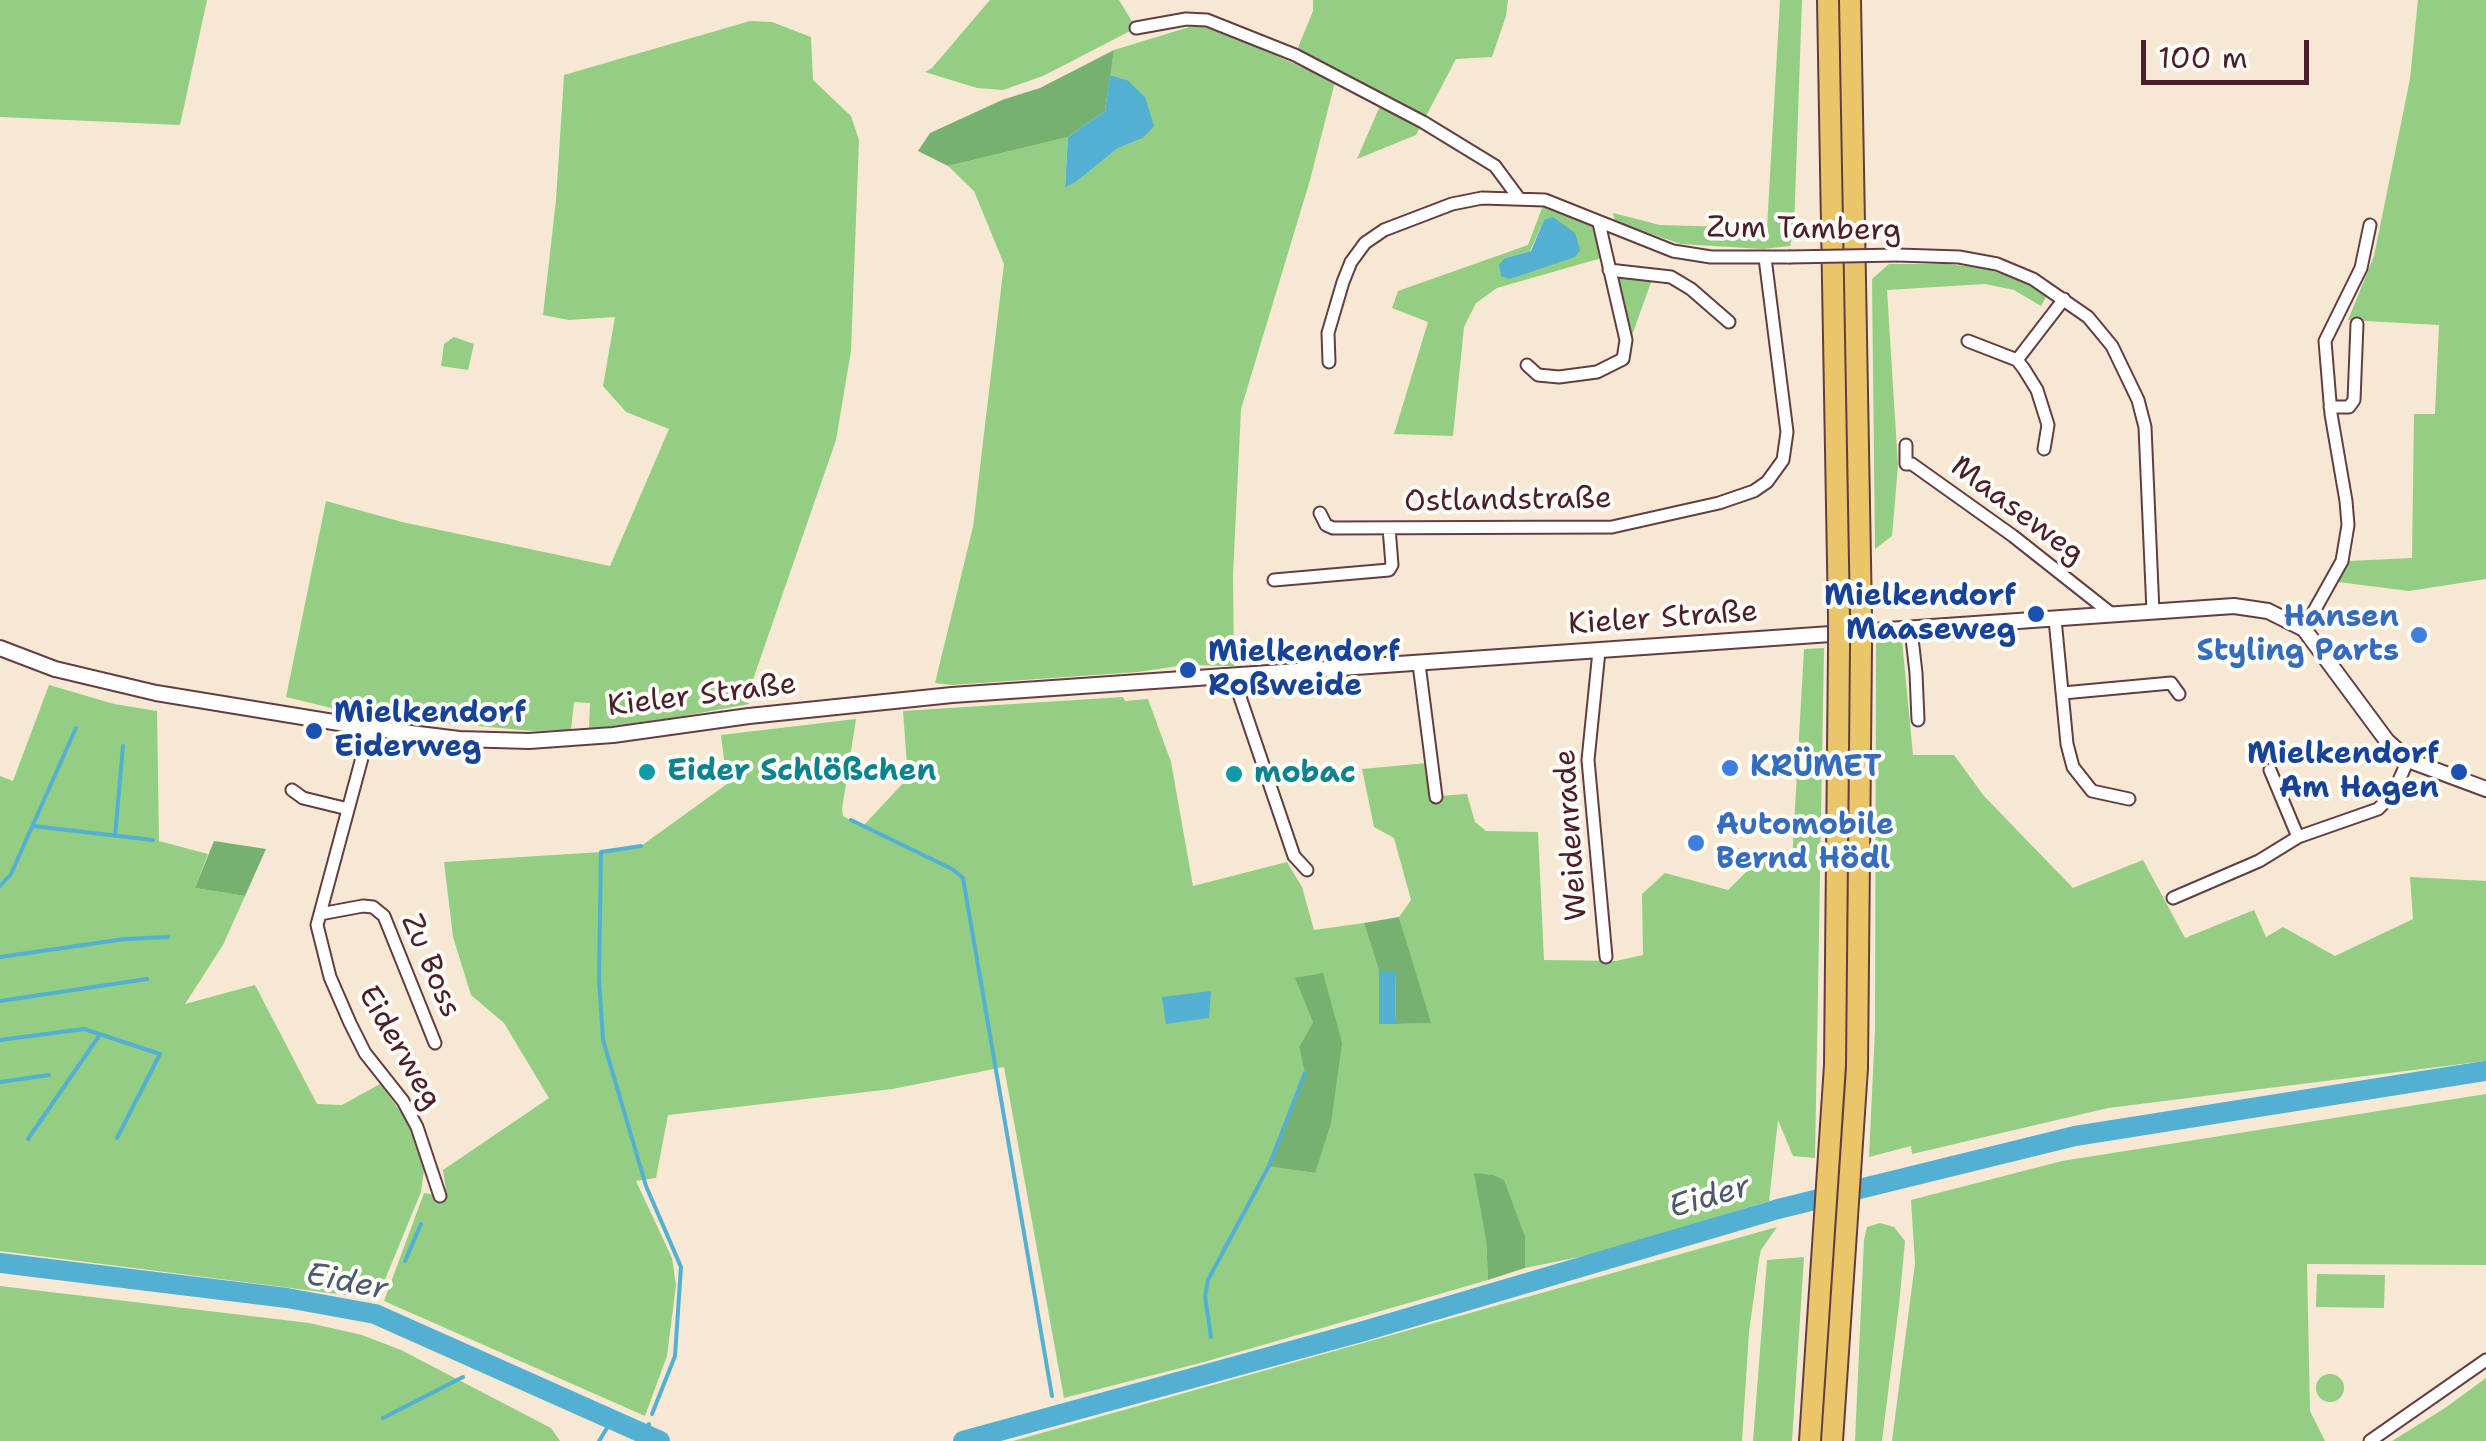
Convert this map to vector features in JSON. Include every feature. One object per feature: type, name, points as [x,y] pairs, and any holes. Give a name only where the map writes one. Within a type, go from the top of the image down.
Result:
[{"type":"highway","points":[[1810,1441],[1826,1229],[1838,949],[1839,618],[1828,0]]},
{"type":"highway","points":[[1832,1441],[1852,1159],[1860,948],[1862,646],[1850,0]]},
{"type":"street","points":[[1136,28],[1186,18],[1207,20],[1295,55],[1422,122],[1495,166],[1518,197]]},
{"type":"street","points":[[1328,362],[1328,333],[1343,282],[1365,243],[1384,230],[1436,210],[1482,198],[1518,197]]},
{"type":"street","name":"Zum Tamberg","points":[[1518,197],[1544,200],[1673,251],[1711,257],[1959,258],[1997,264],[2064,298],[2088,317],[2112,346],[2138,400],[2148,462],[2153,612]]},
{"type":"street","points":[[1528,365],[1538,375],[1578,376],[1597,372],[1624,358],[1626,340],[1599,223]]},
{"type":"street","points":[[2370,225],[2361,268],[2325,341],[2330,407],[2348,525],[2342,561],[2304,629],[2387,741],[2408,760],[2486,789]]},
{"type":"street","name":"Ostlandstraße","points":[[1320,513],[1332,528],[1612,528],[1754,491],[1767,482],[1783,460],[1787,432],[1765,258]]},
{"type":"street","points":[[1608,270],[1671,277],[1729,322]]},
{"type":"street","points":[[2017,360],[2064,298]]},
{"type":"street","points":[[2330,407],[2350,407],[2354,400],[2357,324]]},
{"type":"street","points":[[1968,341],[2017,360],[2037,390],[2048,425],[2044,449]]},
{"type":"street","name":"Maaseweg","points":[[1906,445],[1906,464],[1912,464],[2012,536],[2112,614]]},
{"type":"street","points":[[1274,580],[1389,570],[1389,528]]},
{"type":"street","name":"Kieler Straße","points":[[0,648],[55,669],[156,693],[459,739],[559,740],[952,695],[2234,606],[2268,611],[2304,629]]},
{"type":"street","points":[[2060,618],[2062,693],[2073,767],[2092,791],[2129,799]]},
{"type":"street","points":[[1911,629],[1918,720]]},
{"type":"street","name":"Weidenrade","points":[[1599,651],[1588,760],[1606,957]]},
{"type":"street","points":[[1419,664],[1436,796]]},
{"type":"street","points":[[1240,676],[1240,696],[1294,856],[1307,870]]},
{"type":"street","points":[[2062,693],[2171,683],[2179,694]]},
{"type":"street","name":"Eiderweg","points":[[370,728],[317,925],[336,992],[365,1053],[403,1101],[417,1127],[440,1196]]},
{"type":"street","points":[[2172,898],[2258,860],[2298,837],[2378,809],[2392,794],[2408,760]]},
{"type":"street","points":[[2270,770],[2298,837]]},
{"type":"street","points":[[292,790],[303,798],[348,809]]},
{"type":"street","name":"Zu Boss","points":[[320,914],[363,906],[374,907],[384,916],[436,1043]]},
{"type":"street","points":[[2370,1441],[2486,1360]]},
{"type":"green space","points":[[0,0],[207,0],[180,125],[0,117]]},
{"type":"green space","points":[[990,0],[1119,0],[1136,28],[1043,76],[1003,90],[977,88],[925,72]]},
{"type":"green space","points":[[1313,0],[1508,0],[1492,57],[1456,59],[1416,135],[1357,159],[1382,101],[1295,55],[1313,11]]},
{"type":"green space","points":[[1780,0],[1802,0],[1794,229],[1790,246],[1763,249],[1681,244],[1615,222],[1613,213],[1660,225],[1767,228]]},
{"type":"green space","points":[[2418,0],[2486,0],[2486,579],[2409,591],[2338,582],[2348,561],[2412,558],[2414,414],[2435,414],[2439,325],[2348,320],[2374,256],[2410,79]]},
{"type":"green space","points":[[750,21],[772,22],[811,37],[813,80],[851,116],[859,140],[851,351],[836,440],[749,691],[749,704],[589,729],[590,703],[574,702],[571,730],[532,731],[360,715],[286,697],[326,501],[402,522],[610,566],[669,429],[626,412],[603,386],[615,317],[569,320],[543,315],[564,75]]},
{"type":"green space","points":[[1196,25],[1212,27],[1335,82],[1310,180],[1241,409],[1233,575],[1234,666],[1185,665],[1138,672],[935,683],[973,527],[1004,264],[974,191],[948,166],[1068,137],[1065,186],[1076,182],[1118,148],[1143,138],[1127,80],[1110,75],[1114,50]]},
{"type":"green space","points":[[1114,50],[1105,111],[1068,137],[948,166],[918,151],[930,133],[1002,100],[1040,88]]},
{"type":"green space","points":[[1545,200],[1599,223],[1605,257],[1497,288],[1476,303],[1464,327],[1453,436],[1394,434],[1428,322],[1392,308],[1398,291],[1528,245]],"holes":[[[1544,220],[1575,257],[1505,258],[1530,251]]]},
{"type":"green space","points":[[1889,264],[1984,268],[2047,295],[2041,306],[2014,290],[1985,284],[1887,290],[1898,466],[1892,536],[1875,549],[1872,279]]},
{"type":"green space","points":[[1609,270],[1654,274],[1626,352]]},
{"type":"green space","points":[[454,337],[474,344],[468,370],[441,366],[444,344]]},
{"type":"green space","points":[[1902,640],[1913,755],[1954,755],[1984,796],[2073,888],[2143,860],[2185,938],[2254,910],[2266,937],[2283,927],[2335,956],[2413,919],[2410,877],[2486,881],[2486,1061],[2108,1108],[1912,1154],[1911,1146],[1869,1157],[1875,1030],[1876,643]]},
{"type":"green space","points":[[1824,648],[1815,1158],[1793,1156],[1778,1120],[1769,1201],[1599,1253],[1525,1268],[1525,1237],[1486,1239],[1488,1280],[1064,1398],[1004,1067],[892,1089],[668,1115],[656,1178],[636,1181],[672,1258],[676,1285],[667,1356],[645,1416],[384,1301],[424,1193],[447,1197],[443,1170],[549,1098],[504,1023],[471,995],[453,937],[444,862],[641,846],[727,784],[721,735],[856,719],[842,809],[843,816],[863,826],[908,778],[903,711],[1123,697],[1125,701],[1148,699],[1171,762],[1193,886],[1287,862],[1302,887],[1314,930],[1364,923],[1379,971],[1379,1024],[1430,1023],[1399,917],[1411,900],[1394,838],[1374,827],[1362,769],[1427,763],[1439,796],[1467,794],[1475,822],[1486,831],[1538,832],[1544,960],[1616,961],[1643,955],[1642,894],[1665,873],[1728,890],[1757,861],[1792,861],[1804,649]],"holes":[[[1313,1022],[1314,1173],[1270,1165],[1305,1072],[1299,1047]]]},
{"type":"green space","points":[[49,685],[114,704],[157,711],[159,841],[208,854],[195,888],[245,896],[223,945],[185,1004],[255,985],[317,1104],[342,1105],[380,1084],[404,1116],[425,1163],[421,1192],[377,1299],[0,1251],[0,776],[13,781]]},
{"type":"green space","points":[[214,841],[266,849],[245,896],[195,888]]},
{"type":"green space","points":[[1399,917],[1431,1023],[1395,1024],[1396,972],[1379,971],[1364,923]]},
{"type":"green space","points":[[1323,973],[1342,1043],[1331,1123],[1315,1173],[1269,1166],[1305,1073],[1299,1047],[1313,1022],[1295,978]]},
{"type":"green space","points":[[2486,1094],[2486,1265],[2307,1264],[2310,1411],[2325,1441],[1892,1441],[1915,1263],[1911,1200],[2062,1161]]},
{"type":"green space","points":[[1474,1173],[1504,1180],[1525,1237],[1525,1268],[1488,1280],[1486,1239]]},
{"type":"green space","points":[[1880,1223],[1894,1227],[1905,1241],[1899,1305],[1882,1441],[1855,1441],[1864,1240],[1867,1227]]},
{"type":"green space","points":[[1777,1227],[1759,1259],[1749,1332],[1742,1441],[1013,1441]]},
{"type":"green space","points":[[1804,1257],[1792,1441],[1753,1441],[1767,1260]]},
{"type":"green space","points":[[2317,1274],[2385,1275],[2384,1308],[2316,1307]]},
{"type":"green space","points":[[0,1286],[309,1323],[362,1335],[401,1350],[551,1428],[560,1441],[0,1441]]},
{"type":"green space","points":[[2330,1374],[2340,1378],[2344,1388],[2340,1398],[2330,1402],[2320,1398],[2316,1388],[2320,1378]]},
{"type":"green space","points":[[2486,1378],[2486,1441],[2392,1441],[2445,1408]]},
{"type":"water","points":[[1110,75],[1127,80],[1145,97],[1154,126],[1143,138],[1118,148],[1065,187],[1068,137],[1105,111]]},
{"type":"water","points":[[1553,217],[1575,233],[1580,250],[1575,257],[1510,279],[1501,276],[1499,265],[1505,258],[1531,251],[1544,220]]},
{"type":"water","points":[[1379,971],[1396,971],[1395,1024],[1379,1024]]},
{"type":"water","points":[[1211,991],[1209,1018],[1166,1024],[1162,997]]},
{"type":"waterway","points":[[0,886],[11,874],[76,728]]},
{"type":"waterway","points":[[115,836],[123,746]]},
{"type":"waterway","points":[[851,820],[963,878],[1052,1396]]},
{"type":"waterway","points":[[33,826],[153,840]]},
{"type":"waterway","points":[[641,846],[601,852],[599,979],[603,1040],[646,1186],[681,1267],[675,1356],[652,1414]]},
{"type":"waterway","points":[[0,957],[125,939],[168,937]]},
{"type":"waterway","points":[[0,1001],[147,979]]},
{"type":"waterway","points":[[0,1040],[84,1029],[160,1054],[117,1138]]},
{"type":"waterway","points":[[28,1139],[99,1036]]},
{"type":"waterway","name":"Eider","points":[[963,1441],[1364,1331],[1778,1209],[2075,1136],[2486,1071]]},
{"type":"waterway","points":[[1211,1337],[1205,1296],[1208,1280],[1269,1166],[1305,1073]]},
{"type":"waterway","points":[[0,1082],[49,1075]]},
{"type":"waterway","points":[[405,1261],[421,1224]]},
{"type":"waterway","name":"Eider","points":[[0,1263],[287,1298],[375,1314],[660,1441]]},
{"type":"waterway","points":[[383,1418],[463,1377]]},
{"type":"waterway","points":[[599,1441],[612,1420]]},
{"type":"waterway","points":[[644,1434],[649,1424]]},
{"type":"place","name":"Mielkendorf Maaseweg","points":[[2036,614]]},
{"type":"place","name":"Hansen Styling Parts","points":[[2419,635]]},
{"type":"place","name":"Mielkendorf Roßweide","points":[[1188,670]]},
{"type":"place","name":"Mielkendorf Eiderweg","points":[[314,731]]},
{"type":"place","name":"KRÜMET","points":[[1730,768]]},
{"type":"place","name":"Eider Schlößchen","points":[[647,772]]},
{"type":"place","name":"Mielkendorf Am Hagen","points":[[2459,772]]},
{"type":"place","name":"mobac","points":[[1234,774]]},
{"type":"place","name":"Automobile Bernd Hödl","points":[[1696,843]]}]
